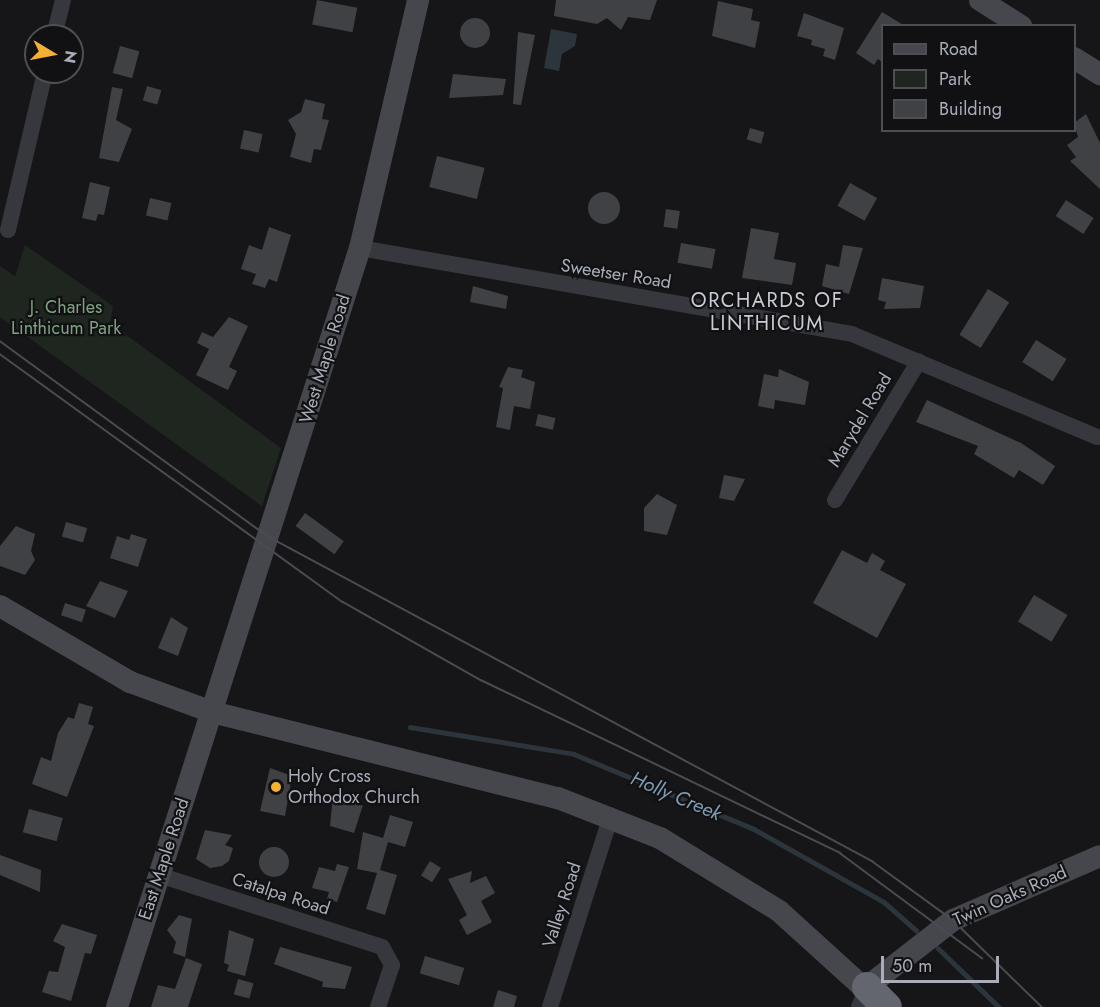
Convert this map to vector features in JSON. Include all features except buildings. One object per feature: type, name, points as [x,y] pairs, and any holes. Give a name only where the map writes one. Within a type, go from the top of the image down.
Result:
[{"type":"main road","name":"West Maple Road","points":[[212,711],[360,248],[418,0]]},
{"type":"main road","points":[[980,0],[1018,24]]},
{"type":"main road","points":[[1076,59],[1100,74]]},
{"type":"main road","points":[[0,606],[130,682],[212,711],[611,816],[660,838],[779,911],[875,1003]]},
{"type":"main road","name":"East Maple Road","points":[[117,1007],[212,711]]},
{"type":"main road","name":"Twin Oaks Road","points":[[875,1003],[952,920],[1100,856]]},
{"type":"street","points":[[57,24],[63,0]]},
{"type":"street","points":[[8,230],[42,84]]},
{"type":"street","name":"Sweetser Road","points":[[360,248],[852,334],[1097,437]]},
{"type":"street","name":"Marydel Road","points":[[835,500],[919,361]]},
{"type":"street","name":"Valley Road","points":[[550,1007],[611,816]]},
{"type":"street","name":"Catalpa Road","points":[[159,875],[390,954],[378,1007]]},
{"type":"green space","name":"J. Charles Linthicum Park","points":[[25,245],[113,306],[110,323],[281,448],[262,506],[0,317],[0,266],[15,276]]},
{"type":"shaded area","points":[[551,29],[577,34],[575,46],[562,54],[559,71],[544,68]]},
{"type":"waterway","name":"Holly Creek","points":[[410,727],[574,754],[754,829],[884,902],[916,930]]},
{"type":"waterway","name":"Holly Creek","points":[[938,948],[999,1007]]},
{"type":"tram line","points":[[0,341],[269,537],[872,861],[953,920],[1042,1007]]},
{"type":"tram line","points":[[0,354],[343,602],[481,680],[840,853],[982,958]]},
{"type":"place","name":"Holy Cross Orthodox Church","points":[[276,787]]},
{"type":"district","name":"ORCHARDS OF LINTHICUM","points":[[767,312]]}]
